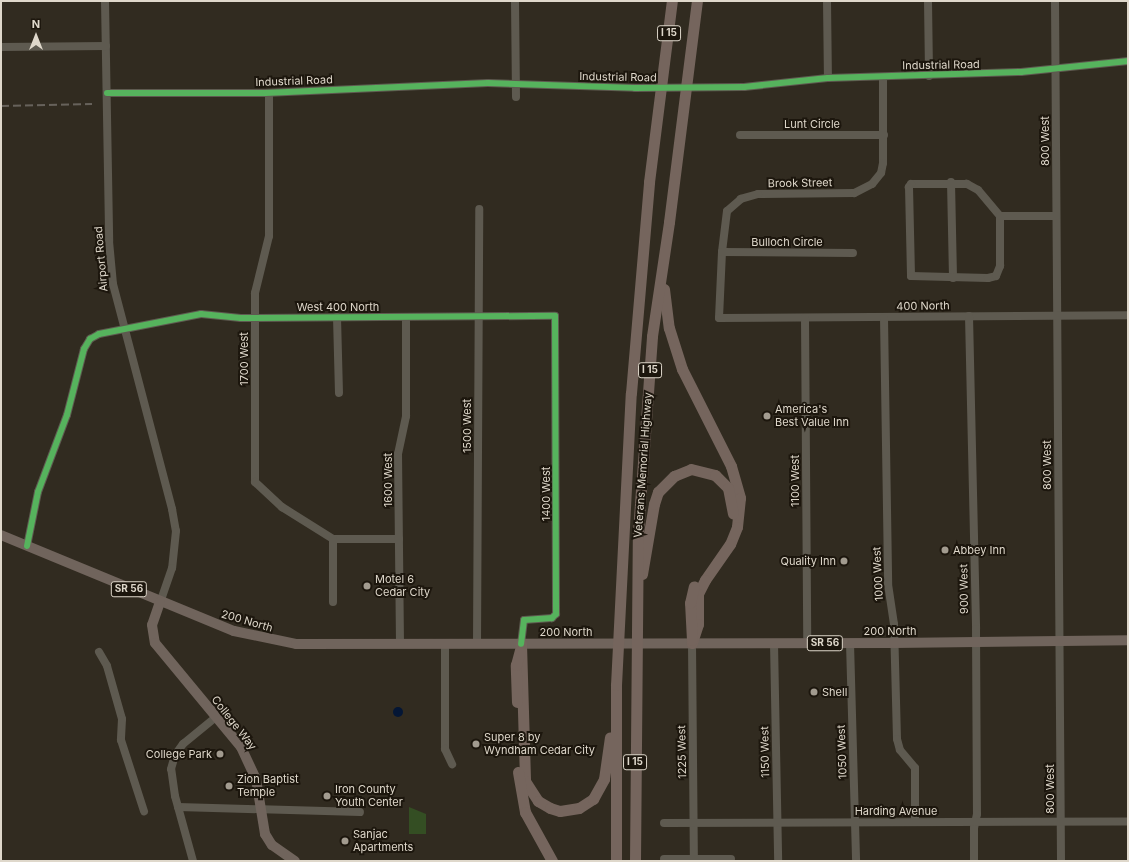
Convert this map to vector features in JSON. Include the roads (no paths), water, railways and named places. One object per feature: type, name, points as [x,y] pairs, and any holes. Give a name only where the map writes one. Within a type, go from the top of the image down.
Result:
[{"type":"highway","name":"Veterans Memorial Highway","points":[[616,861],[616,667],[618,624],[642,260],[649,182],[666,65],[672,1]]},
{"type":"highway","name":"Veterans Memorial Highway","points":[[635,861],[635,663],[638,532],[652,336],[670,222],[681,117],[697,1]]},
{"type":"highway","points":[[670,222],[664,270],[669,328],[682,369],[731,466],[740,498],[737,527],[730,544],[705,580],[698,594],[698,624],[692,643]]},
{"type":"highway","points":[[636,607],[658,492],[668,481],[681,472],[700,469],[715,475],[728,488],[731,496],[731,523],[724,541],[698,577],[691,594],[689,628],[692,643]]},
{"type":"highway","points":[[521,644],[525,781],[538,801],[550,808],[560,811],[579,808],[593,799],[601,788],[607,761],[616,684]]},
{"type":"highway","points":[[521,644],[516,665],[519,784],[522,801],[531,826],[552,861]]},
{"type":"main road","name":"200 North","points":[[1,535],[160,602],[234,631],[277,642],[324,645],[774,644],[1128,640]]},
{"type":"main road","name":"College Way","points":[[160,602],[152,626],[156,644],[240,747],[256,779],[265,834],[272,845],[295,861]]},
{"type":"street","name":"Airport Road","points":[[105,1],[109,241],[113,284],[123,329],[172,509],[176,532],[172,568],[160,602]]},
{"type":"street","points":[[515,1],[516,97]]},
{"type":"street","points":[[827,1],[828,78]]},
{"type":"street","points":[[928,1],[929,76]]},
{"type":"street","name":"800 West","points":[[1055,1],[1061,861]]},
{"type":"street","points":[[1,47],[106,46]]},
{"type":"street","name":"Industrial Road","points":[[107,93],[268,92],[516,84],[698,88],[755,86],[828,78],[929,76],[1056,70],[1128,62]]},
{"type":"street","name":"Brook Street","points":[[719,318],[722,252],[727,211],[741,199],[758,194],[854,193],[868,187],[878,178],[882,168],[884,135],[884,76]]},
{"type":"street","name":"1700 West","points":[[268,92],[269,236],[256,288],[255,482],[282,507],[312,528],[333,539],[399,540]]},
{"type":"street","name":"Lunt Circle","points":[[740,135],[884,135]]},
{"type":"street","points":[[916,182],[951,182],[967,184],[978,190],[1000,216],[999,272],[996,276],[988,278],[911,276],[909,270],[909,187],[916,182]]},
{"type":"street","points":[[951,182],[953,278]]},
{"type":"street","name":"1500 West","points":[[477,644],[479,209]]},
{"type":"street","points":[[1000,216],[1056,216]]},
{"type":"street","name":"Bulloch Circle","points":[[722,252],[853,253]]},
{"type":"street","name":"West 400 North","points":[[27,546],[38,492],[69,404],[84,349],[90,339],[98,334],[193,314],[255,318],[555,316]]},
{"type":"street","name":"400 North","points":[[719,318],[884,318],[1128,315]]},
{"type":"street","name":"1400 West","points":[[521,644],[524,620],[552,618],[556,614],[555,316]]},
{"type":"street","name":"900 West","points":[[969,316],[976,642],[976,821],[974,861]]},
{"type":"street","points":[[337,317],[339,393]]},
{"type":"street","name":"1600 West","points":[[400,644],[398,454],[406,416],[406,317]]},
{"type":"street","name":"1100 West","points":[[805,318],[807,643]]},
{"type":"street","name":"1000 West","points":[[884,318],[888,584],[894,643],[897,739],[900,750],[915,768],[915,822]]},
{"type":"street","points":[[333,539],[333,602]]},
{"type":"street","name":"1225 West","points":[[692,643],[694,860]]},
{"type":"street","name":"1050 West","points":[[850,643],[856,861]]},
{"type":"street","points":[[445,644],[446,749],[452,764]]},
{"type":"street","name":"1150 West","points":[[774,644],[778,861]]},
{"type":"street","points":[[99,652],[107,666],[122,719],[121,740],[144,811]]},
{"type":"street","points":[[193,861],[172,781],[175,755],[189,738],[216,717]]},
{"type":"street","points":[[178,806],[360,812]]},
{"type":"street","name":"Harding Avenue","points":[[664,823],[1128,821]]},
{"type":"street","points":[[664,859],[731,859]]},
{"type":"water","points":[[396,707],[400,707],[402,708],[402,716],[396,717],[393,714],[393,710]]},
{"type":"railway","points":[[1,106],[92,104]]},
{"type":"place","name":"America's Best Value Inn","points":[[767,416]]},
{"type":"place","name":"Abbey Inn","points":[[945,550]]},
{"type":"place","name":"Quality Inn","points":[[844,561]]},
{"type":"place","name":"Motel 6 Cedar City","points":[[367,586]]},
{"type":"place","name":"Shell","points":[[814,692]]},
{"type":"place","name":"Super 8 by Wyndham Cedar City","points":[[476,744]]},
{"type":"place","name":"College Park","points":[[220,754]]},
{"type":"place","name":"Zion Baptist Temple","points":[[229,786]]},
{"type":"place","name":"Iron County Youth Center","points":[[327,796]]},
{"type":"place","name":"Sanjac Apartments","points":[[345,841]]}]
